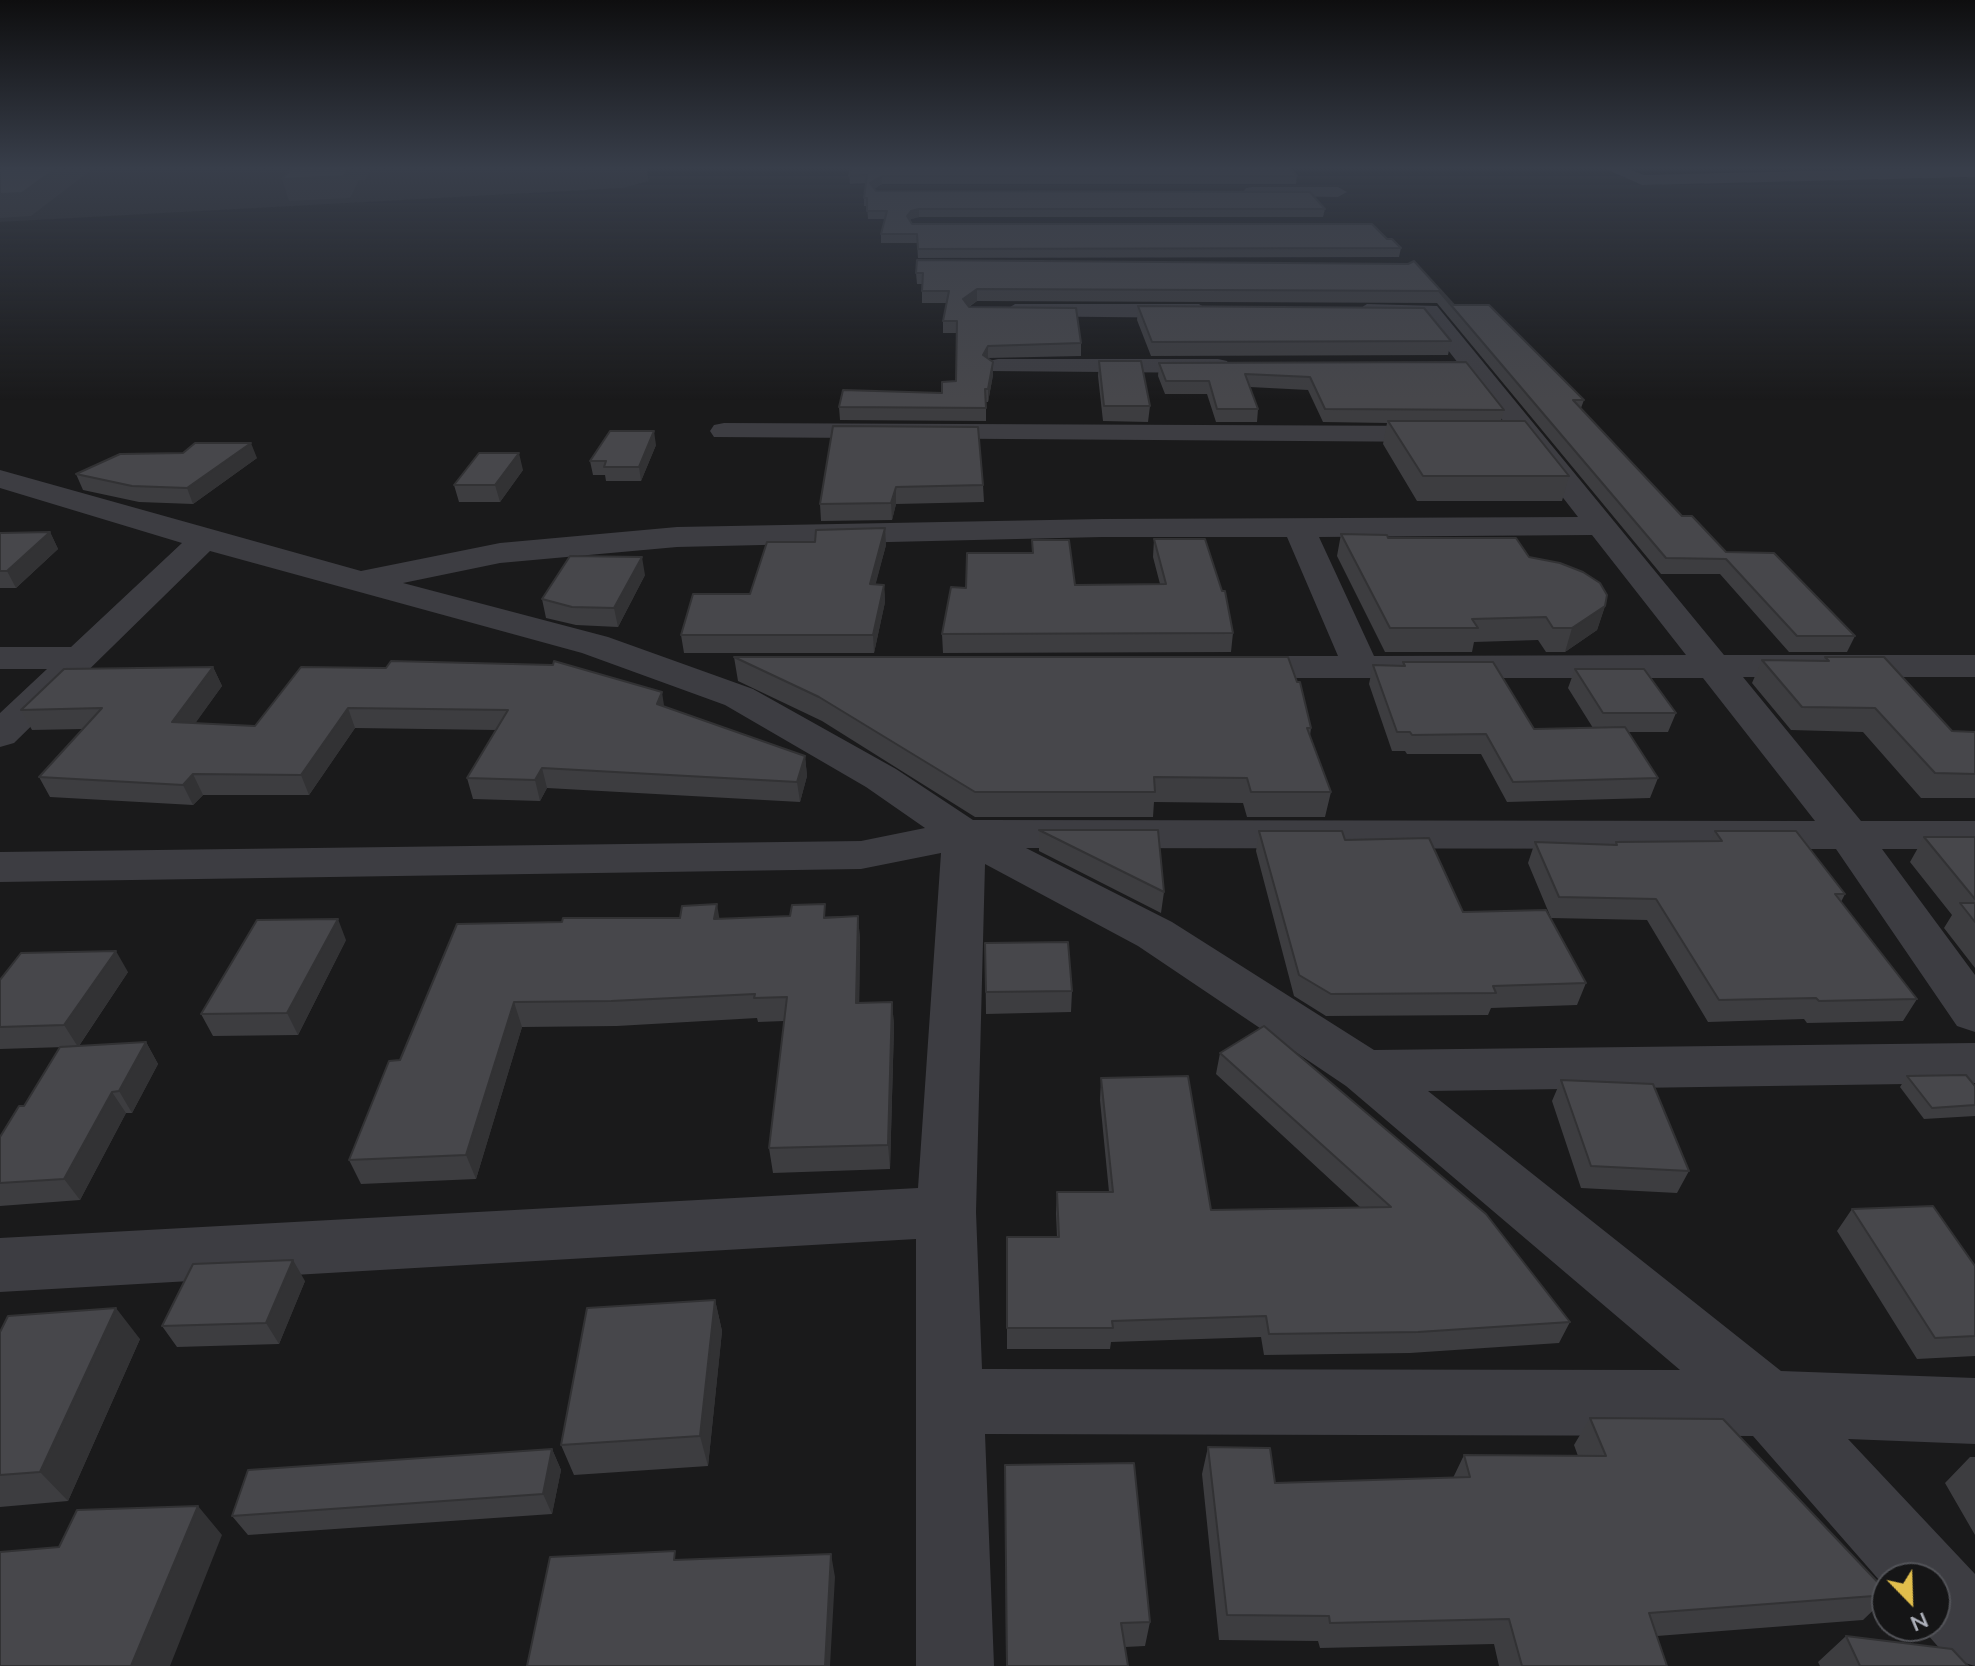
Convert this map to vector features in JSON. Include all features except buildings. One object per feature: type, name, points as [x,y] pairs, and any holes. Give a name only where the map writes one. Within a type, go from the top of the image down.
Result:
[{"type":"street","points":[[992,311],[1206,306]]},
{"type":"street","points":[[1338,311],[1429,311],[1848,834],[1975,1013]]},
{"type":"street","points":[[1440,365],[1472,365]]},
{"type":"street","points":[[998,366],[1235,366]]},
{"type":"street","points":[[724,431],[1464,434]]},
{"type":"street","points":[[1496,434],[1527,434]]},
{"type":"street","points":[[3,484],[595,645],[739,697],[881,778],[964,834],[1155,934],[1365,1071],[1769,1403],[1913,1562]]},
{"type":"street","points":[[363,581],[500,553],[677,537],[1071,529],[1601,526]]},
{"type":"street","points":[[1299,528],[1361,667]]},
{"type":"street","points":[[0,735],[204,539]]},
{"type":"street","points":[[0,658],[79,658]]},
{"type":"street","points":[[1204,667],[1975,666]]},
{"type":"street","points":[[656,667],[750,667]]},
{"type":"street","points":[[955,1666],[946,1212],[964,834]]},
{"type":"street","points":[[0,867],[861,855],[964,834],[1975,835]]},
{"type":"street","points":[[1365,1071],[1975,1063]]},
{"type":"street","points":[[0,1265],[946,1212]]},
{"type":"street","points":[[948,1401],[1769,1403],[1975,1411]]},
{"type":"street","points":[[1951,1604],[1975,1631]]}]
